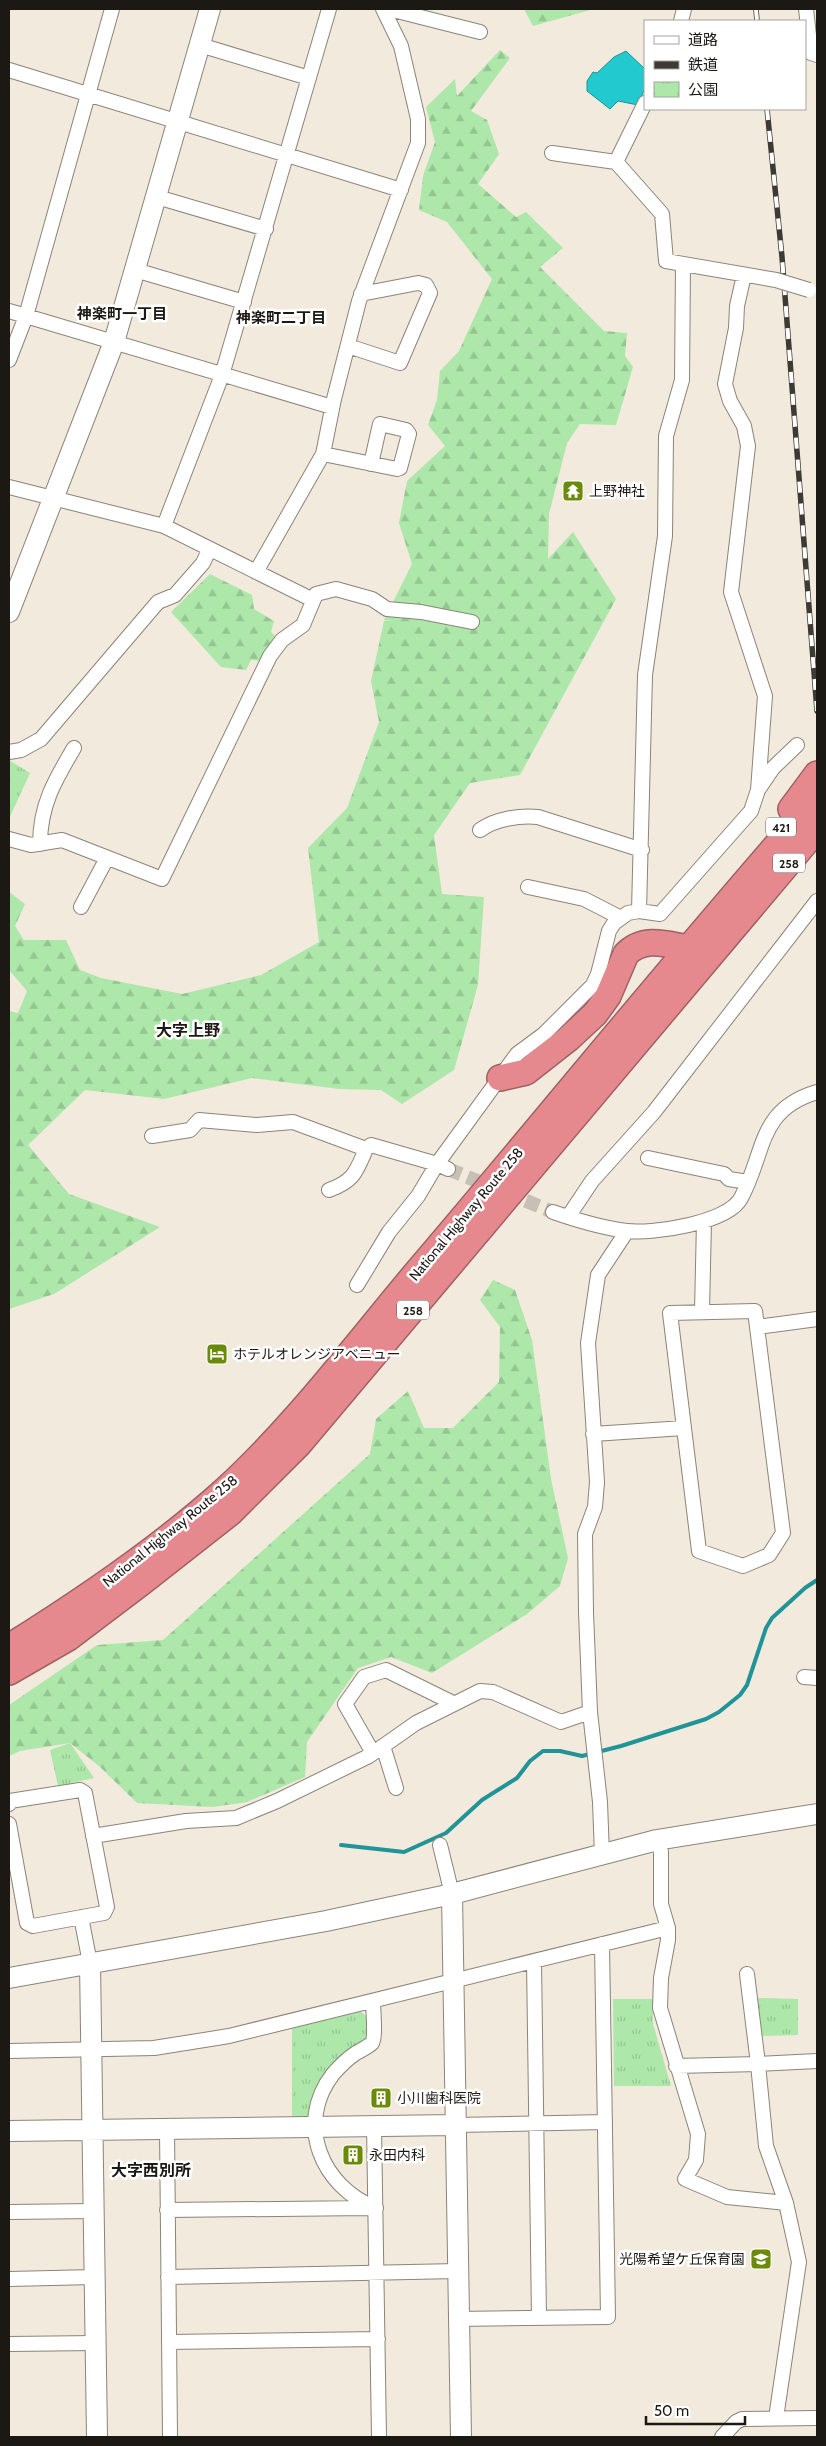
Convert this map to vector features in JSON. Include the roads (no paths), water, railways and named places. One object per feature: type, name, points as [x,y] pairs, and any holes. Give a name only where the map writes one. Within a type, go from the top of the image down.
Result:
[{"type":"highway","name":"National Highway Route 258","points":[[9,1672],[68,1638],[230,1513],[299,1444],[815,816]]},
{"type":"highway","points":[[759,882],[796,871],[815,816]]},
{"type":"highway","name":"National Highway Route 258","points":[[9,1648],[77,1604],[152,1549],[224,1491],[290,1423],[546,1121],[688,948],[759,882]]},
{"type":"highway","points":[[500,1078],[526,1072],[595,1014],[608,996],[626,954],[631,950],[652,942],[688,948]]},
{"type":"street","points":[[9,612],[15,579],[52,498],[114,342],[210,9]]},
{"type":"street","points":[[164,526],[222,375],[329,9]]},
{"type":"street","points":[[256,572],[323,454],[332,407],[361,294],[418,143],[418,119],[401,46],[382,9]]},
{"type":"street","points":[[389,9],[424,12],[433,21],[480,32]]},
{"type":"street","points":[[806,9],[811,53],[817,55]]},
{"type":"street","points":[[9,360],[26,316],[88,94],[108,10]]},
{"type":"street","points":[[200,45],[310,78]]},
{"type":"street","points":[[9,70],[401,190]]},
{"type":"street","points":[[616,162],[644,105]]},
{"type":"street","points":[[552,153],[616,162],[662,214],[666,261],[776,280],[813,291]]},
{"type":"street","points":[[157,197],[266,229]]},
{"type":"street","points":[[639,911],[645,675],[665,536],[666,436],[682,380],[683,265]]},
{"type":"street","points":[[135,270],[244,302]]},
{"type":"street","points":[[357,1285],[389,1232],[442,1167],[517,1054],[544,1034],[593,985],[598,974],[609,931],[628,913],[639,911],[660,914],[751,811],[758,790],[765,696],[731,592],[748,446],[744,426],[730,401],[725,384],[736,328],[737,306],[744,275]]},
{"type":"street","points":[[348,346],[400,363],[430,293],[426,285],[418,283],[361,294]]},
{"type":"street","points":[[9,311],[332,407]]},
{"type":"street","points":[[323,454],[371,464]]},
{"type":"street","points":[[9,487],[164,526],[313,600]]},
{"type":"street","points":[[9,752],[21,750],[41,739],[158,602],[175,595],[203,563],[210,550]]},
{"type":"street","points":[[9,839],[31,845],[62,840],[162,880],[270,656],[282,640],[303,625],[316,594],[336,589],[372,599],[387,609],[454,617],[472,622]]},
{"type":"street","points":[[758,790],[773,768],[797,745]]},
{"type":"street","points":[[40,844],[40,829],[46,800],[74,748]]},
{"type":"street","points":[[480,830],[488,824],[526,816],[538,817],[642,850]]},
{"type":"street","points":[[81,907],[107,858]]},
{"type":"street","points":[[528,887],[584,899],[621,918]]},
{"type":"street","points":[[568,1217],[592,1181],[654,1112],[817,901]]},
{"type":"street","points":[[553,1212],[627,1231],[646,1231],[704,1221],[724,1214],[735,1207],[741,1199],[766,1134],[784,1107],[817,1092]]},
{"type":"street","points":[[152,1136],[190,1130],[198,1120],[257,1125],[294,1122],[366,1149]]},
{"type":"street","points":[[329,1190],[346,1184],[356,1173],[366,1149],[371,1146],[442,1167]]},
{"type":"street","points":[[648,1158],[724,1174],[729,1179],[748,1182]]},
{"type":"street","points":[[702,1312],[704,1221]]},
{"type":"street","points":[[602,1855],[596,1762],[590,1712],[585,1534],[592,1521],[597,1482],[588,1344],[598,1275],[627,1231]]},
{"type":"street","points":[[755,1311],[758,1327],[783,1533],[769,1555],[743,1566],[699,1551],[670,1314],[702,1312],[755,1311]]},
{"type":"street","points":[[758,1327],[817,1320]]},
{"type":"street","points":[[593,1434],[684,1428]]},
{"type":"street","points":[[396,1788],[378,1750],[345,1704],[364,1677],[386,1670],[452,1704]]},
{"type":"street","points":[[93,1836],[186,1821],[236,1818],[277,1801],[378,1750],[416,1723],[480,1690],[487,1690],[561,1722],[590,1712]]},
{"type":"street","points":[[9,1804],[10,1801],[80,1790],[85,1793],[107,1908],[104,1913],[33,1926],[27,1923],[9,1824]]},
{"type":"street","points":[[9,1978],[326,1921],[452,1894],[658,1840],[817,1814]]},
{"type":"street","points":[[658,1840],[661,1852],[661,1904],[668,1928],[668,1940],[661,1978],[660,2008],[698,2134],[696,2160],[685,2179],[727,2197],[786,2202]]},
{"type":"street","points":[[440,1845],[452,1894],[461,2437]]},
{"type":"street","points":[[81,1917],[90,1963],[98,2437]]},
{"type":"street","points":[[9,2051],[154,2048],[212,2039],[668,1928]]},
{"type":"street","points":[[458,2319],[608,2317],[602,1944]]},
{"type":"street","points":[[534,1961],[539,2318]]},
{"type":"street","points":[[747,1974],[766,2146],[786,2202],[799,2262],[776,2418]]},
{"type":"street","points":[[373,2001],[374,2038],[371,2044],[352,2056],[332,2075],[319,2103],[316,2126],[318,2150],[331,2175],[354,2198],[376,2208]]},
{"type":"street","points":[[676,2066],[817,2061]]},
{"type":"street","points":[[9,2131],[605,2122]]},
{"type":"street","points":[[374,2126],[380,2437]]},
{"type":"street","points":[[167,2129],[170,2437]]},
{"type":"street","points":[[167,2210],[376,2208]]},
{"type":"street","points":[[9,2212],[94,2211]]},
{"type":"street","points":[[168,2277],[458,2271]]},
{"type":"street","points":[[9,2279],[95,2277]]},
{"type":"street","points":[[169,2342],[378,2339]]},
{"type":"street","points":[[9,2344],[96,2343]]},
{"type":"street","points":[[722,2437],[736,2422],[742,2419],[817,2418]]},
{"type":"water","points":[[626,51],[644,68],[644,90],[638,105],[618,101],[610,109],[587,91],[587,81],[593,72],[597,73],[614,57]]},
{"type":"waterway","points":[[341,1845],[404,1852],[446,1833],[482,1800],[517,1778],[530,1761],[543,1751],[560,1751],[582,1756],[621,1746],[706,1719],[719,1712],[740,1695],[747,1685],[766,1628],[772,1618],[805,1588],[817,1580]]},
{"type":"tunnel","points":[[448,1169],[553,1212]]},
{"type":"railway","points":[[756,9],[757,20]]},
{"type":"railway","points":[[767,110],[782,257],[817,711]]},
{"type":"place","name":"上野神社","points":[[573,491]]},
{"type":"place","name":"ホテルオレンジアベニュー","points":[[217,1354]]},
{"type":"place","name":"小川歯科医院","points":[[381,2098]]},
{"type":"place","name":"永田内科","points":[[353,2155]]},
{"type":"place","name":"光陽希望ケ丘保育園","points":[[761,2259]]},
{"type":"district","name":"神楽町一丁目","points":[[122,314]]},
{"type":"district","name":"神楽町二丁目","points":[[281,318]]},
{"type":"district","name":"大字上野","points":[[188,1030]]},
{"type":"district","name":"大字西別所","points":[[151,2170]]}]
